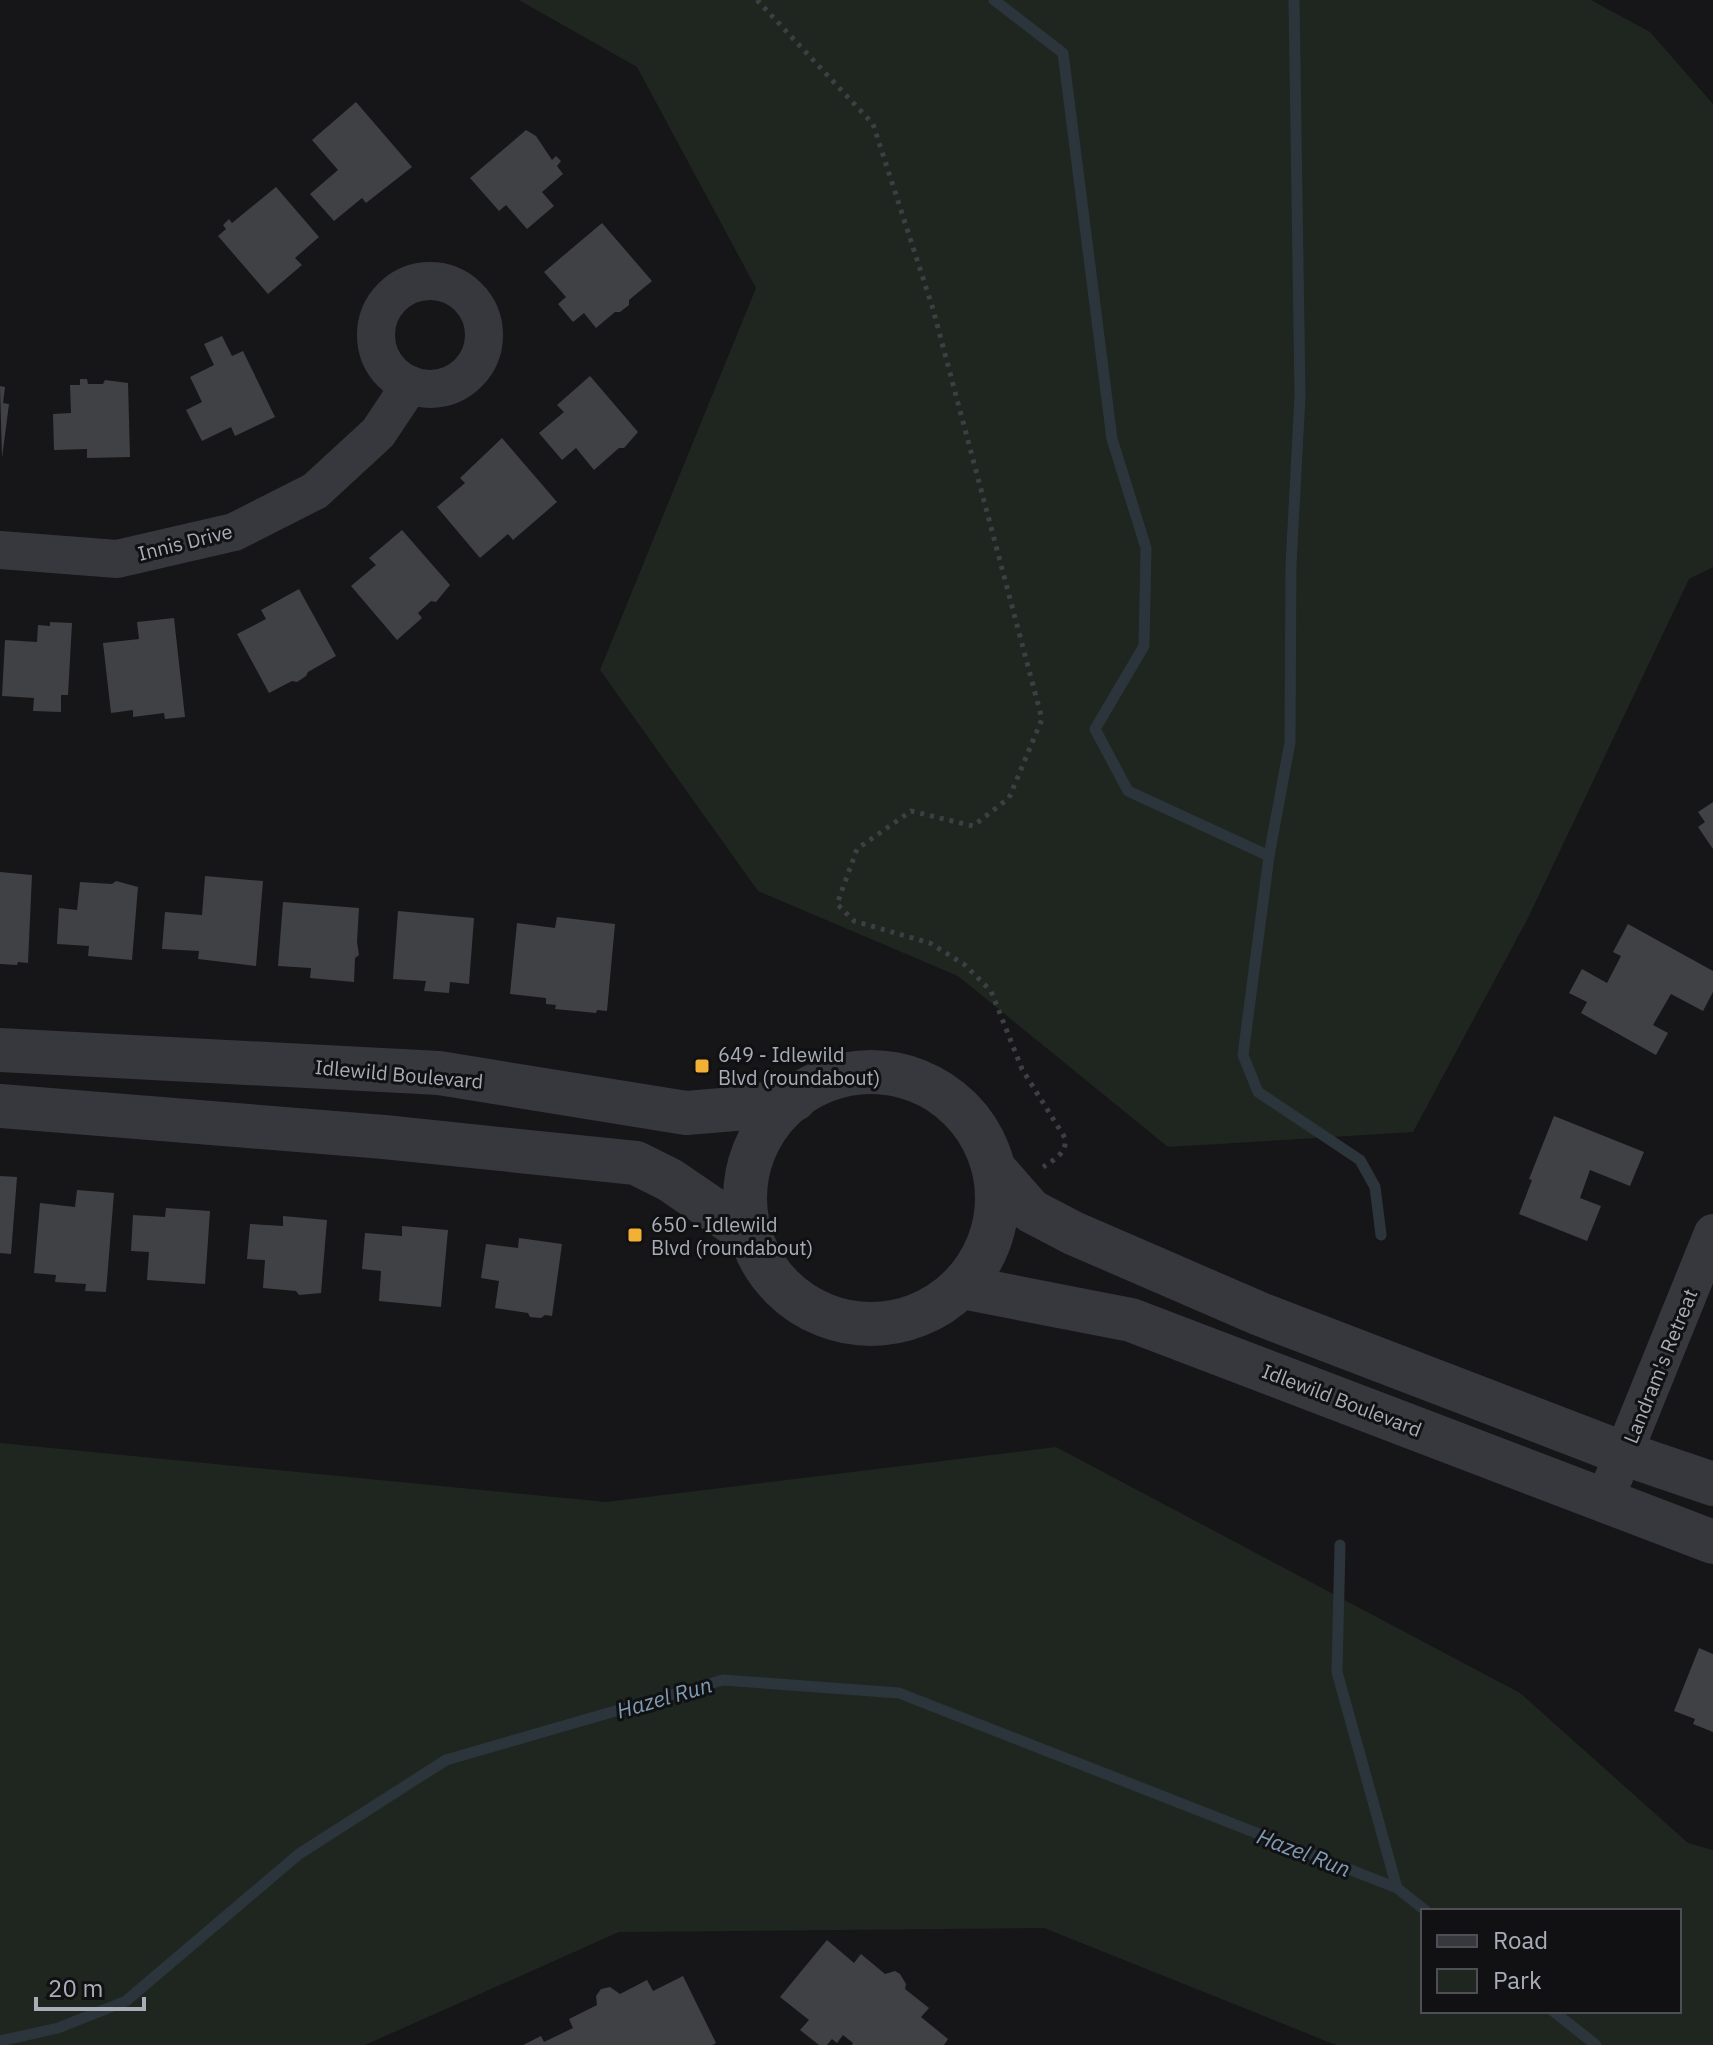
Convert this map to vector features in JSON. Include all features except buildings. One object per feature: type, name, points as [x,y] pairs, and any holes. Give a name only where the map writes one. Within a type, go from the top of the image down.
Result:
[{"type":"street","name":"Innis Drive","points":[[0,550],[117,559],[234,532],[315,491],[378,433],[410,385]]},
{"type":"street","name":"Idlewild Boulevard","points":[[0,1050],[439,1073],[686,1113],[795,1099]]},
{"type":"street","points":[[1014,1172],[997,1212],[986,1253],[962,1287],[931,1310],[895,1323],[858,1324],[820,1314],[788,1294],[764,1265],[749,1234],[744,1194],[750,1160],[766,1127],[795,1099],[826,1079],[869,1071],[911,1078],[949,1098],[978,1130],[1014,1172],[1031,1211],[1073,1233],[1260,1314],[1625,1454],[1713,1484]]},
{"type":"street","points":[[0,1106],[384,1137],[636,1163],[675,1183],[749,1234]]},
{"type":"street","name":"Landram's Retreat","points":[[1605,1499],[1713,1233]]},
{"type":"street","name":"Idlewild Boulevard","points":[[962,1287],[1131,1320],[1713,1542]]},
{"type":"path","points":[[757,0],[873,124],[933,309],[1042,719],[1009,798],[973,826],[911,811],[857,849],[837,904],[854,921],[930,943],[965,965],[991,991],[1022,1069],[1065,1138],[1066,1147],[1061,1154],[1014,1172]]},
{"type":"green space","points":[[519,0],[1591,0],[1650,32],[1713,104],[1713,567],[1689,579],[1528,918],[1413,1132],[1168,1147],[958,976],[758,891],[600,670],[756,288],[637,67]]},
{"type":"green space","points":[[0,1443],[606,1502],[1056,1447],[1520,1693],[1688,1843],[1713,1850],[1713,2045],[1336,2045],[1044,1928],[619,1932],[365,2045],[0,2045]]},
{"type":"waterway","points":[[994,0],[1063,53],[1112,439],[1146,548],[1144,646],[1095,729],[1128,791],[1269,856],[1243,1055],[1258,1092],[1360,1160],[1375,1187],[1381,1235]]},
{"type":"waterway","points":[[1269,856],[1290,742],[1291,565],[1300,396],[1294,0]]},
{"type":"waterway","points":[[1340,1545],[1337,1672],[1397,1888]]},
{"type":"waterway","name":"Hazel Run","points":[[0,2041],[58,2028],[126,2001],[299,1854],[446,1760],[723,1680],[899,1693],[1397,1888],[1423,1909]]},
{"type":"waterway","name":"Hazel Run","points":[[1556,2013],[1596,2045]]},
{"type":"place","name":"649 - Idlewild Blvd (roundabout)","points":[[702,1066]]},
{"type":"place","name":"650 - Idlewild Blvd (roundabout)","points":[[635,1235]]}]
